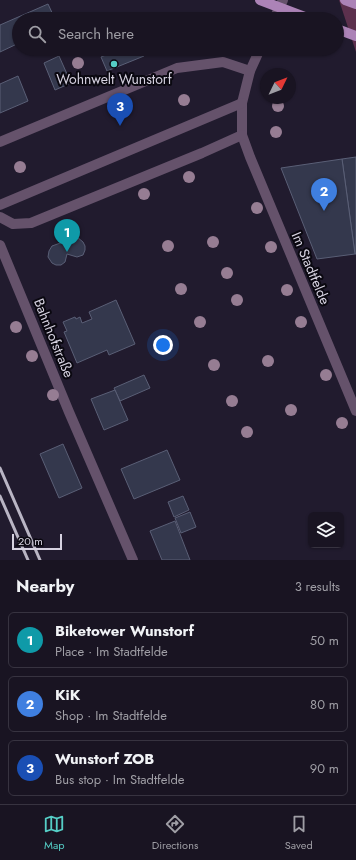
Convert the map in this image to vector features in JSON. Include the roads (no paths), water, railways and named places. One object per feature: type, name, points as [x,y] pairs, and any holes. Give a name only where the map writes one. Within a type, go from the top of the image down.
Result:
[{"type":"main road","points":[[260,0],[281,4],[296,12]]},
{"type":"main road","points":[[345,0],[356,4]]},
{"type":"main road","points":[[344,32],[356,36]]},
{"type":"street","name":"Im Stadtfelde","points":[[257,56],[250,71],[242,103],[242,135],[356,411]]},
{"type":"street","points":[[0,142],[177,68],[223,62],[250,71]]},
{"type":"street","points":[[0,205],[242,103]]},
{"type":"street","points":[[0,217],[13,224],[31,223],[202,153],[242,135]]},
{"type":"street","name":"Bahnhofstraße","points":[[0,245],[133,560]]},
{"type":"railway","points":[[0,468],[40,560]]},
{"type":"railway","points":[[0,496],[28,560]]},
{"type":"place","name":"Wohnwelt Wunstorf","points":[[114,64]]},
{"type":"place","name":"Wunstorf ZOB","points":[[120,126]]},
{"type":"place","name":"KiK","points":[[324,211]]},
{"type":"place","name":"Biketower Wunstorf","points":[[67,252]]}]
